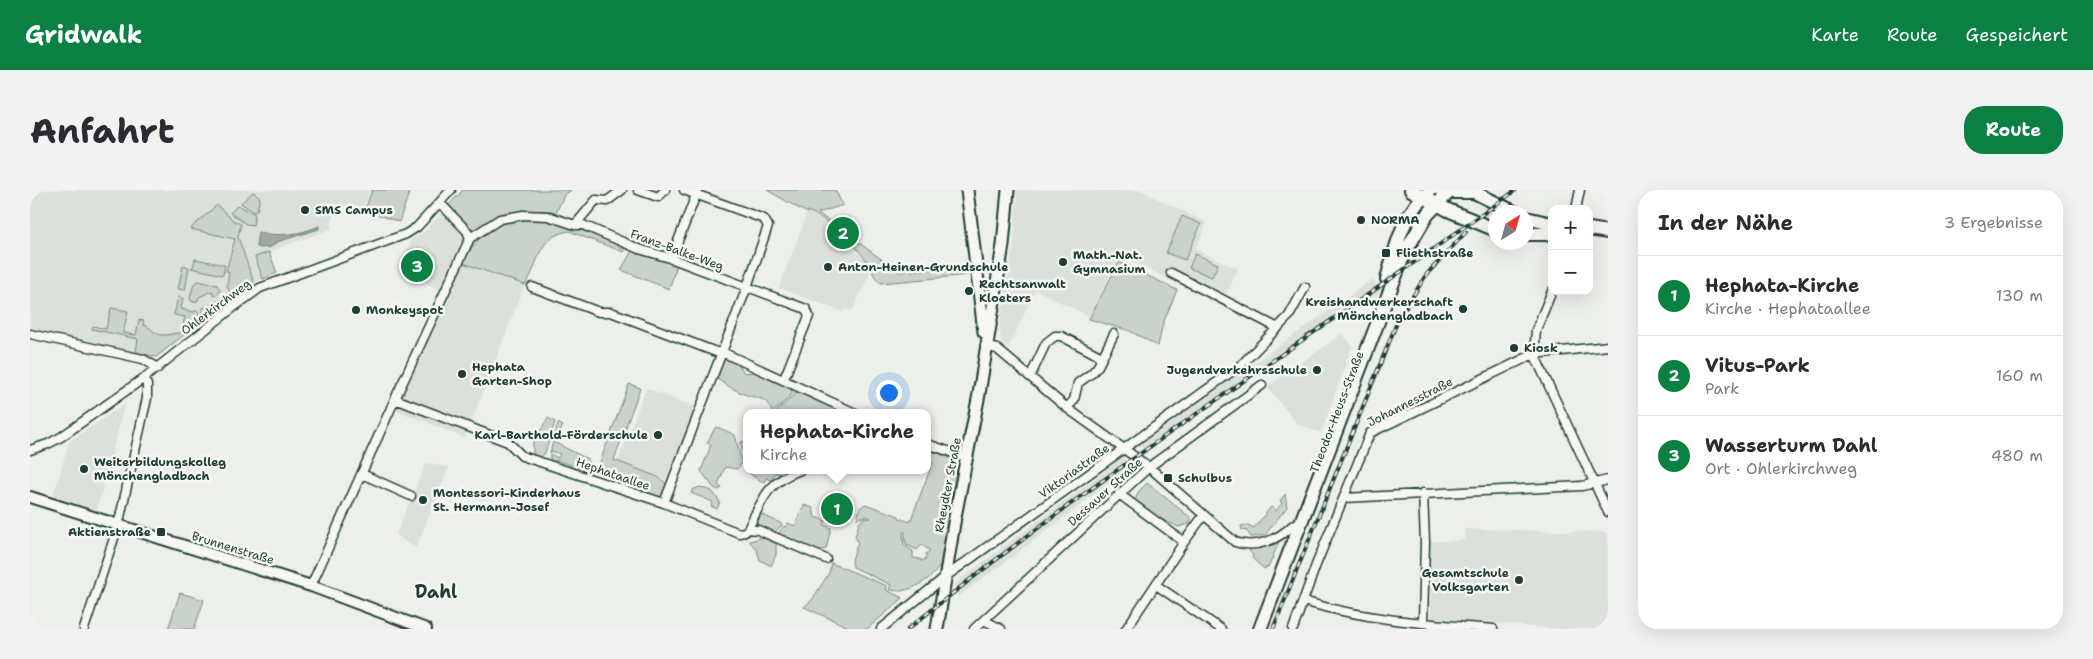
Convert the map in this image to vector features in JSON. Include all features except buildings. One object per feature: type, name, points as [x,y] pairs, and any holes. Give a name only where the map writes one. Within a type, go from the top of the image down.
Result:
[{"type":"main road","name":"Rheydter Straße","points":[[967,190],[986,346]]},
{"type":"main road","name":"Rheydter Straße","points":[[937,629],[966,458],[979,394],[1004,236],[1008,190]]},
{"type":"main road","name":"Theodor-Heuss-Straße","points":[[1260,629],[1404,254],[1422,223],[1436,204],[1450,191]]},
{"type":"main road","points":[[1422,192],[1472,191],[1500,205]]},
{"type":"main road","points":[[1422,192],[1436,204],[1488,228]]},
{"type":"main road","name":"Theodor-Heuss-Straße","points":[[1253,629],[1384,292],[1402,228],[1422,192]]},
{"type":"main road","points":[[1533,220],[1548,223]]},
{"type":"main road","points":[[1593,230],[1608,232]]},
{"type":"main road","points":[[1533,234],[1548,234]]},
{"type":"main road","points":[[1593,237],[1608,239]]},
{"type":"main road","points":[[980,300],[993,299]]},
{"type":"street","name":"Ohlerkirchweg","points":[[30,450],[61,437],[158,368],[260,288],[406,234],[417,227],[451,190]]},
{"type":"street","points":[[575,225],[596,200],[607,201],[622,190]]},
{"type":"street","points":[[638,190],[658,197],[665,190]]},
{"type":"street","points":[[664,504],[747,287],[768,226],[764,219],[684,190]]},
{"type":"street","points":[[1577,205],[1580,190]]},
{"type":"street","points":[[671,259],[696,195]]},
{"type":"street","points":[[311,586],[395,398],[470,238],[467,231],[440,203]]},
{"type":"street","name":"Franz-Balke-Weg","points":[[470,238],[500,219],[523,216],[548,216],[575,225],[583,225],[639,249],[806,308],[809,316],[784,379]]},
{"type":"street","points":[[1533,235],[1548,239]]},
{"type":"street","points":[[1171,273],[1278,328]]},
{"type":"street","points":[[532,287],[599,312],[611,312],[716,352],[722,352],[846,409]]},
{"type":"street","name":"Viktoriastraße","points":[[881,629],[945,577],[1241,365],[1294,310],[1305,287]]},
{"type":"street","points":[[1550,295],[1536,330],[1534,354],[1608,512]]},
{"type":"street","points":[[30,334],[144,359],[158,368]]},
{"type":"street","points":[[1067,408],[1074,400],[1078,383],[1092,373],[1108,348],[1114,334]]},
{"type":"street","points":[[1030,377],[1046,343],[1055,336],[1060,336],[1098,355],[1100,359]]},
{"type":"street","points":[[986,346],[997,349],[1067,408],[1149,467],[1235,542],[1244,544],[1268,541],[1280,536],[1293,525]]},
{"type":"street","name":"Johannesstraße","points":[[1292,629],[1370,433],[1534,354],[1608,346]]},
{"type":"street","points":[[84,629],[118,526],[147,398],[147,386],[144,378]]},
{"type":"street","name":"Dessauer Straße","points":[[974,629],[1149,467],[1262,385]]},
{"type":"street","name":"Hephataallee","points":[[395,398],[508,442],[522,456],[664,504],[740,533],[748,529],[763,532],[826,559]]},
{"type":"street","points":[[931,445],[966,458]]},
{"type":"street","points":[[362,474],[411,496]]},
{"type":"street","points":[[748,529],[763,496],[784,476],[789,474]]},
{"type":"street","points":[[1344,498],[1582,486],[1608,480]]},
{"type":"street","points":[[1119,494],[1184,542]]},
{"type":"street","points":[[1423,494],[1425,557],[1423,623]]},
{"type":"street","name":"Brunnenstraße","points":[[30,497],[311,586],[426,629]]},
{"type":"street","points":[[1126,629],[1204,515]]},
{"type":"street","points":[[1156,585],[1220,629]]},
{"type":"street","points":[[1302,604],[1356,614],[1423,623],[1493,629]]},
{"type":"street","points":[[984,620],[1001,629]]},
{"type":"shaded area","points":[[30,190],[370,190],[363,211],[335,204],[331,229],[269,252],[277,273],[254,283],[231,297],[157,357],[30,330]]},
{"type":"shaded area","points":[[372,190],[410,190],[399,222],[365,210]]},
{"type":"shaded area","points":[[463,190],[571,190],[564,195],[556,213],[534,210],[523,211],[473,230],[449,205]]},
{"type":"shaded area","points":[[767,190],[835,190],[843,205],[818,213],[899,272],[968,266],[969,275],[881,283],[860,253],[840,232],[816,215],[808,211],[807,213]]},
{"type":"shaded area","name":"Math.-Nat. Gymnasium","points":[[1017,190],[1140,190],[1207,223],[1196,249],[1238,269],[1226,295],[1185,274],[1179,285],[1120,255],[1089,316],[1035,290],[1009,347],[1002,343],[999,329],[1014,241]]},
{"type":"shaded area","points":[[253,192],[260,197],[257,210],[254,212],[241,203]]},
{"type":"shaded area","points":[[217,205],[234,221],[241,224],[238,237],[254,283],[232,297],[227,286],[229,272],[226,271],[235,239],[190,229]]},
{"type":"shaded area","points":[[238,205],[255,214],[253,225],[246,224],[230,213]]},
{"type":"shaded area","name":"Anton-Heinen-Grundschule","points":[[808,211],[828,223],[866,261],[870,273],[852,311],[845,309],[843,312],[779,288]]},
{"type":"shaded area","points":[[443,212],[462,231],[463,239],[440,290],[400,270],[412,239],[424,232]]},
{"type":"shaded area","points":[[1182,216],[1201,224],[1185,260],[1166,253]]},
{"type":"shaded area","points":[[543,217],[626,246],[623,252],[569,231],[558,234],[544,245],[525,285],[463,263],[471,248],[496,226],[515,219]]},
{"type":"shaded area","points":[[319,226],[319,229],[277,242],[271,247],[260,248],[256,246],[258,232],[289,234]]},
{"type":"shaded area","points":[[633,249],[677,265],[669,289],[621,270]]},
{"type":"shaded area","points":[[269,252],[277,273],[263,279],[255,257]]},
{"type":"shaded area","points":[[1195,254],[1218,264],[1212,277],[1189,268]]},
{"type":"shaded area","points":[[195,259],[225,265],[223,275],[191,268]]},
{"type":"shaded area","points":[[1119,262],[1177,290],[1163,323],[1158,346],[1130,331],[1089,319]]},
{"type":"shaded area","name":"Hephata Garten-Shop","points":[[463,263],[525,285],[465,438],[394,409]]},
{"type":"shaded area","points":[[183,266],[189,267],[185,290],[178,289]]},
{"type":"shaded area","points":[[1373,279],[1381,291],[1367,302],[1365,300],[1248,379],[1145,453],[1139,445]]},
{"type":"shaded area","points":[[198,281],[217,285],[220,290],[218,294],[214,296],[212,291],[199,297],[197,302],[192,302],[190,298],[194,284]]},
{"type":"shaded area","points":[[178,297],[183,298],[181,309],[194,312],[197,310],[203,320],[156,357],[136,352],[138,339],[92,329],[93,326],[106,329],[111,308],[128,311],[123,333],[136,335],[139,320],[144,321],[143,325],[161,335],[181,333],[185,317],[174,315]]},
{"type":"shaded area","points":[[222,299],[226,301],[206,317],[201,309]]},
{"type":"shaded area","name":"Jugendverkehrsschule","points":[[1343,333],[1352,346],[1321,433],[1297,424],[1267,387]]},
{"type":"shaded area","points":[[725,359],[739,365],[744,373],[756,372],[788,386],[793,393],[778,408],[770,409],[764,400],[749,396],[716,378],[715,374],[721,360]]},
{"type":"shaded area","points":[[629,384],[640,388],[614,460],[658,477],[668,485],[664,495],[658,499],[620,486],[619,477],[597,470]]},
{"type":"shaded area","name":"Karl-Barthold-Förderschule","points":[[646,388],[698,408],[672,482],[618,462]]},
{"type":"shaded area","points":[[803,393],[835,409],[779,409],[795,394]]},
{"type":"shaded area","name":"Weiterbildungskolleg Mönchengladbach","points":[[125,404],[97,510],[53,497],[69,442]]},
{"type":"shaded area","points":[[548,418],[555,422],[545,453],[540,458],[533,454],[533,443]]},
{"type":"shaded area","points":[[558,423],[563,426],[554,442],[589,460],[588,464],[593,465],[591,472],[577,467],[576,472],[570,470],[571,465],[556,460],[554,465],[550,454],[558,458],[560,454],[552,451],[550,453]]},
{"type":"shaded area","points":[[717,427],[735,435],[742,463],[737,469],[725,467],[718,485],[722,488],[718,490],[714,488],[701,471],[711,445],[707,443]]},
{"type":"shaded area","points":[[933,451],[953,459],[957,465],[946,527],[941,527],[940,531],[946,533],[942,561],[934,574],[920,584],[904,590],[896,591],[889,589],[891,585],[853,567],[852,560],[858,542],[855,537],[859,523],[864,518],[871,518],[866,516],[857,519],[860,508],[865,504],[910,522],[928,474],[931,474],[933,462],[931,457]],"holes":[[[903,532],[905,532],[906,544],[917,550],[922,545],[929,550],[929,553],[926,553],[926,559],[920,561],[920,559],[913,558],[913,551],[904,545]]]},
{"type":"shaded area","points":[[1123,457],[1129,465],[1077,508],[958,597],[955,583]]},
{"type":"shaded area","name":"Montessori-Kinderhaus St. Hermann-Josef","points":[[426,463],[449,467],[416,548],[396,534]]},
{"type":"shaded area","points":[[751,474],[774,474],[771,480],[766,478],[764,482]]},
{"type":"shaded area","points":[[1147,483],[1191,518],[1191,523],[1179,527],[1149,514],[1134,504],[1138,492]]},
{"type":"shaded area","points":[[700,487],[712,491],[720,502],[717,509],[711,506],[713,502],[691,493],[694,489]]},
{"type":"shaded area","points":[[1285,494],[1287,507],[1265,535],[1251,537],[1247,531],[1242,530],[1241,526],[1248,525],[1254,528],[1271,507],[1276,511],[1282,503],[1280,501]]},
{"type":"shaded area","points":[[804,505],[813,508],[815,517],[826,521],[824,525],[831,528],[826,549],[821,550],[819,554],[776,536],[788,523],[795,526]]},
{"type":"shaded area","points":[[761,514],[782,525],[773,534],[761,529],[757,524]]},
{"type":"shaded area","name":"Gesamtschule Volksgarten","points":[[1464,529],[1606,532],[1608,537],[1608,629],[1558,629],[1431,618],[1428,542],[1464,540]]},
{"type":"shaded area","points":[[759,534],[776,540],[776,555],[771,566],[760,560],[757,550],[749,541],[758,539]]},
{"type":"shaded area","points":[[1280,539],[1269,566],[1264,569],[1252,558],[1253,555],[1249,548]]},
{"type":"shaded area","points":[[831,563],[887,586],[886,590],[903,598],[867,629],[853,629],[804,607],[812,600],[829,573]]},
{"type":"shaded area","points":[[180,593],[204,600],[194,629],[168,629]]},
{"type":"railway","points":[[908,629],[1056,514],[1132,459],[1516,190]]},
{"type":"railway","points":[[1273,629],[1398,320],[1426,275],[1466,232]]},
{"type":"place","name":"SMS Campus","points":[[305,210]]},
{"type":"place","name":"NORMA","points":[[1361,220]]},
{"type":"place","name":"Vitus-Park","points":[[843,233]]},
{"type":"place","name":"Fliethstraße","points":[[1386,253]]},
{"type":"place","name":"Math.-Nat. Gymnasium","points":[[1063,262]]},
{"type":"place","name":"Wasserturm Dahl","points":[[417,266]]},
{"type":"place","name":"Anton-Heinen-Grundschule","points":[[828,267]]},
{"type":"place","name":"Rechtsanwalt Kloeters","points":[[969,291]]},
{"type":"place","name":"Kreishandwerkerschaft Mönchengladbach","points":[[1463,309]]},
{"type":"place","name":"Monkeyspot","points":[[356,310]]},
{"type":"place","name":"Kiosk","points":[[1514,348]]},
{"type":"place","name":"Jugendverkehrsschule","points":[[1317,370]]},
{"type":"place","name":"Hephata Garten-Shop","points":[[462,374]]},
{"type":"place","name":"Karl-Barthold-Förderschule","points":[[658,435]]},
{"type":"place","name":"Weiterbildungskolleg Mönchengladbach","points":[[84,469]]},
{"type":"place","name":"Schulbus","points":[[1168,478]]},
{"type":"place","name":"Montessori-Kinderhaus St. Hermann-Josef","points":[[423,500]]},
{"type":"place","name":"Hephata-Kirche","points":[[837,509]]},
{"type":"place","name":"Aktienstraße","points":[[161,532]]},
{"type":"place","name":"Gesamtschule Volksgarten","points":[[1519,580]]},
{"type":"district","name":"Dahl","points":[[436,592]]}]
